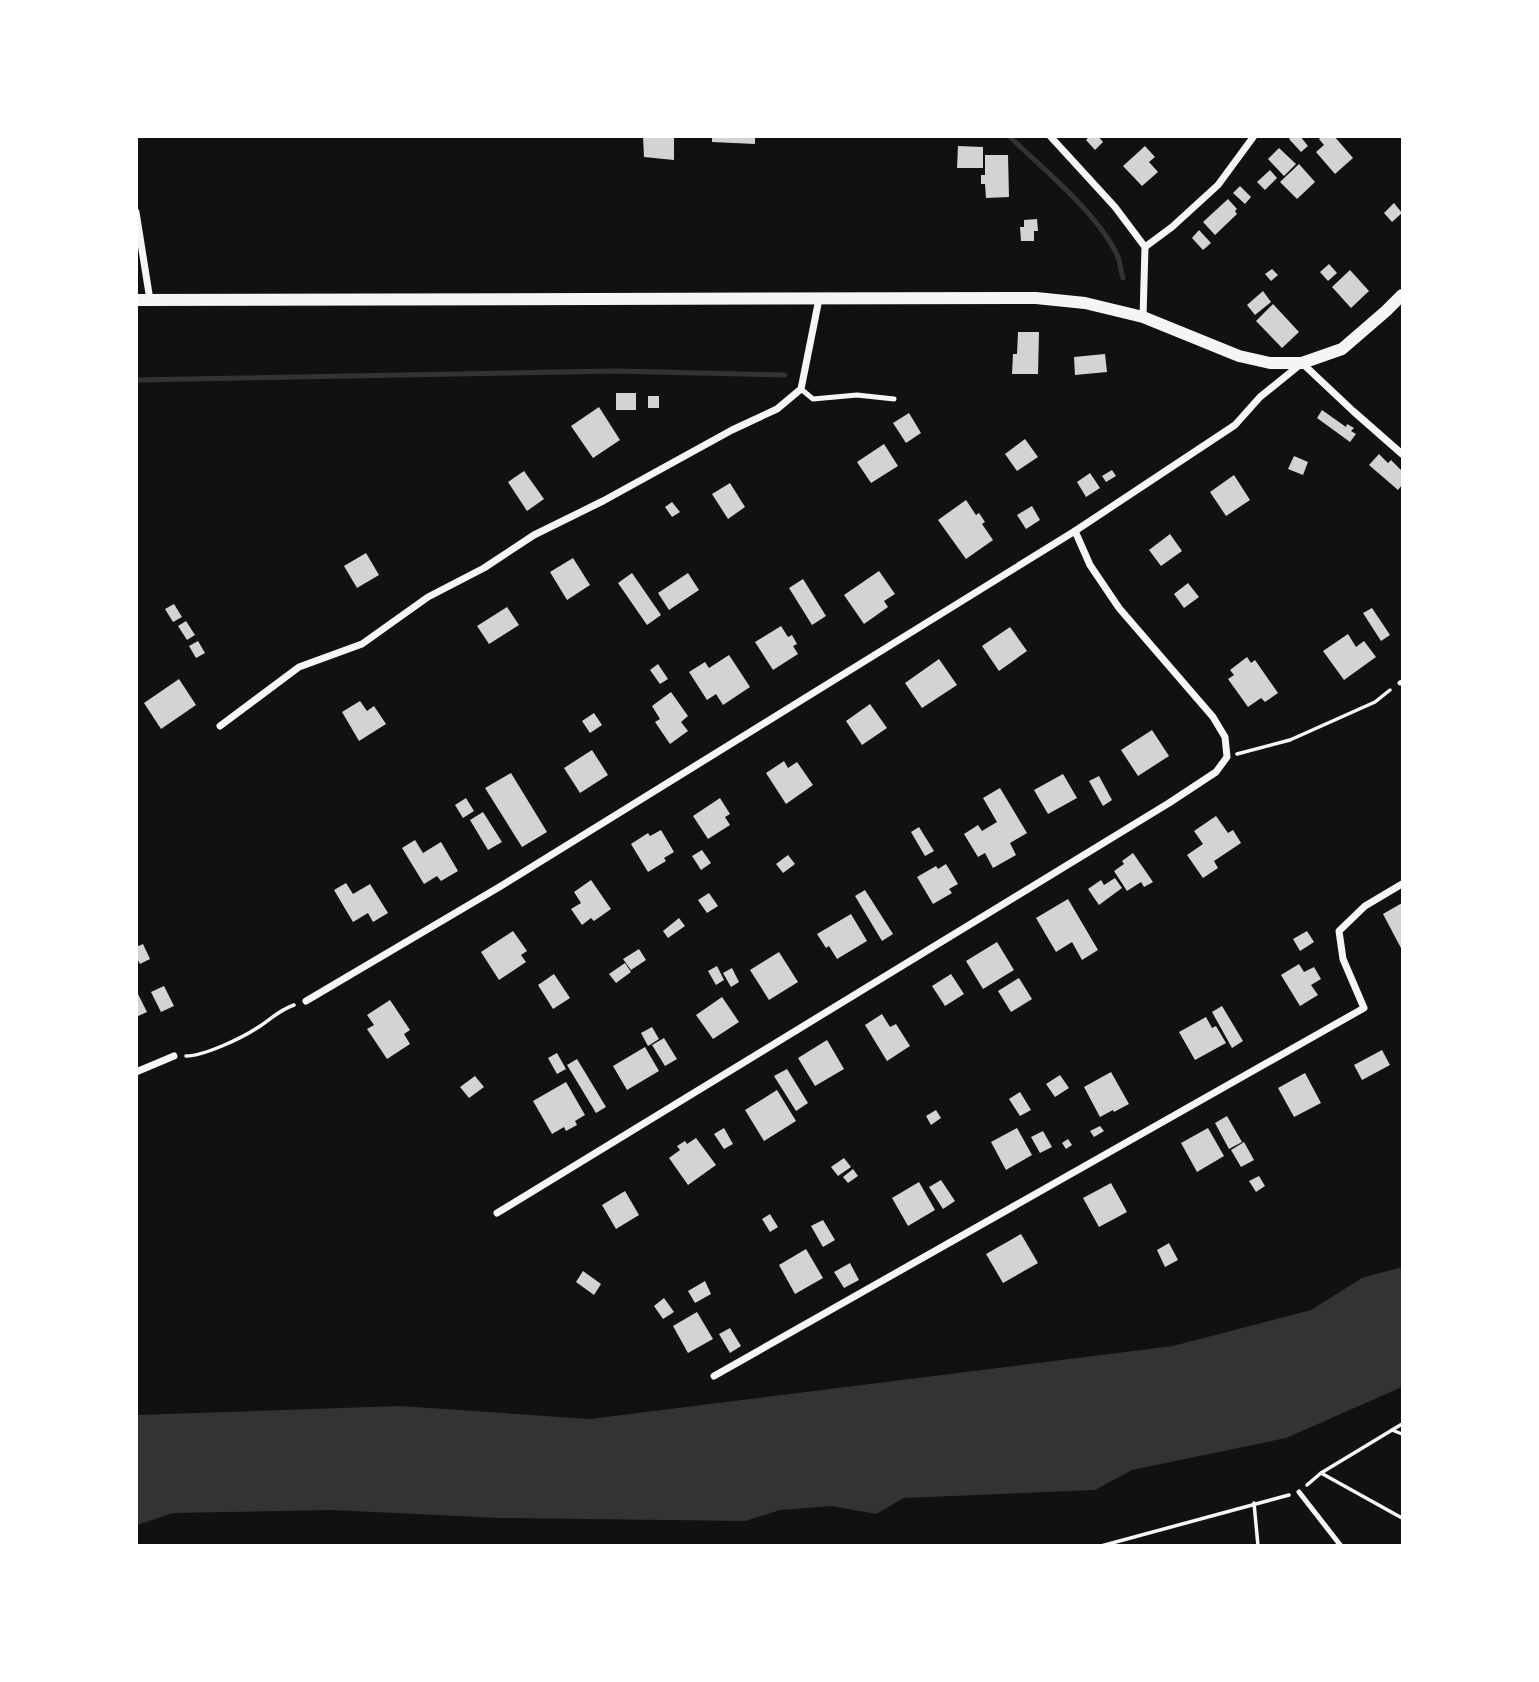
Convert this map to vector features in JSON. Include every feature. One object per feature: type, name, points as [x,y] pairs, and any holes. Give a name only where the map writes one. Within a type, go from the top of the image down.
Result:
[{"type":"street","points":[[1050,136],[1115,208],[1145,247],[1143,317]]},
{"type":"street","points":[[1145,247],[1172,227],[1218,185],[1254,136]]},
{"type":"street","points":[[136,212],[143,300],[1036,298],[1085,303],[1143,317],[1239,356],[1270,363],[1302,363],[1342,349],[1402,295]]},
{"type":"street","points":[[220,726],[299,667],[362,644],[428,597],[484,568],[534,535],[777,409],[801,389],[819,299]]},
{"type":"street","points":[[1302,363],[1402,454]]},
{"type":"street","points":[[306,1001],[501,886],[1075,531],[1235,425],[1260,397],[1302,363]]},
{"type":"street","points":[[497,1213],[1216,772],[1227,757],[1224,737],[1213,717],[1119,608],[1090,565],[1075,531]]},
{"type":"street","points":[[714,1376],[1364,1008],[1343,959],[1339,931],[1365,906],[1402,884]]},
{"type":"street","points":[[136,1072],[174,1056]]},
{"type":"lane","points":[[801,389],[813,399],[857,395],[894,399]]},
{"type":"lane","points":[[1299,1492],[1341,1545]]},
{"type":"path","points":[[1227,757],[1290,740],[1376,702],[1401,682]]},
{"type":"path","points":[[174,1056],[194,1056],[239,1038],[279,1011]]},
{"type":"path","points":[[1101,1545],[1299,1492],[1321,1473],[1402,1424]]},
{"type":"path","points":[[1392,1430],[1402,1434]]},
{"type":"path","points":[[1321,1473],[1402,1518]]},
{"type":"path","points":[[1254,1503],[1258,1545]]},
{"type":"shaded area","points":[[1402,1267],[1402,1387],[1286,1438],[1132,1470],[1095,1490],[904,1498],[876,1514],[831,1506],[780,1510],[745,1521],[499,1518],[333,1510],[173,1513],[137,1525],[137,1415],[400,1406],[590,1419],[1173,1346],[1311,1310],[1362,1278]]},
{"type":"building","points":[[643,136],[674,136],[674,160],[644,157]]},
{"type":"building","points":[[712,136],[755,136],[755,144],[712,142]]},
{"type":"building","points":[[1090,136],[1098,136],[1103,142],[1095,150],[1086,140]]},
{"type":"building","points":[[1292,136],[1300,136],[1308,146],[1301,152],[1289,139]]},
{"type":"building","points":[[1322,136],[1334,136],[1353,158],[1335,174],[1316,152],[1324,145],[1319,139]]},
{"type":"building","points":[[958,146],[983,147],[983,168],[957,168]]},
{"type":"building","points":[[1145,146],[1155,157],[1149,162],[1158,172],[1142,186],[1123,166]]},
{"type":"building","points":[[1279,148],[1296,164],[1284,176],[1268,159]]},
{"type":"building","points":[[985,155],[1008,155],[1009,197],[986,198],[985,184],[981,184],[981,175],[985,175]]},
{"type":"building","points":[[1299,164],[1315,182],[1297,199],[1280,182]]},
{"type":"building","points":[[1270,170],[1277,178],[1265,190],[1257,182]]},
{"type":"building","points":[[1240,186],[1251,197],[1245,204],[1233,193]]},
{"type":"building","points":[[1228,199],[1237,209],[1237,214],[1215,235],[1203,222]]},
{"type":"building","points":[[1394,203],[1402,213],[1392,222],[1384,213]]},
{"type":"building","points":[[1037,219],[1038,231],[1034,231],[1034,241],[1021,241],[1020,227],[1024,227],[1024,220]]},
{"type":"building","points":[[1199,230],[1211,243],[1203,250],[1192,238]]},
{"type":"building","points":[[1329,264],[1337,273],[1328,281],[1320,272]]},
{"type":"building","points":[[1272,269],[1278,275],[1271,281],[1265,274]]},
{"type":"building","points":[[1350,270],[1369,291],[1351,308],[1332,287]]},
{"type":"building","points":[[1263,291],[1271,302],[1255,315],[1247,305]]},
{"type":"building","points":[[1273,304],[1299,332],[1282,348],[1256,321]]},
{"type":"building","points":[[1018,332],[1039,332],[1038,374],[1012,374],[1013,354],[1017,354]]},
{"type":"building","points":[[1105,354],[1107,372],[1075,375],[1074,357]]},
{"type":"building","points":[[616,393],[636,393],[636,410],[616,410]]},
{"type":"building","points":[[648,396],[659,396],[659,408],[648,408]]},
{"type":"building","points":[[599,407],[620,440],[593,458],[571,426]]},
{"type":"building","points":[[1322,410],[1346,427],[1347,424],[1354,428],[1351,431],[1356,434],[1350,442],[1317,418]]},
{"type":"building","points":[[909,413],[921,433],[906,443],[893,423]]},
{"type":"building","points":[[1025,439],[1038,457],[1017,471],[1005,454]]},
{"type":"building","points":[[884,444],[898,466],[871,483],[857,462]]},
{"type":"building","points":[[1379,454],[1388,463],[1391,460],[1402,471],[1402,485],[1398,490],[1369,465]]},
{"type":"building","points":[[1294,456],[1308,462],[1303,475],[1288,469]]},
{"type":"building","points":[[1112,470],[1116,476],[1106,482],[1102,476]]},
{"type":"building","points":[[524,471],[544,499],[527,511],[508,482]]},
{"type":"building","points":[[1090,473],[1100,488],[1086,497],[1077,482]]},
{"type":"building","points":[[1234,475],[1250,500],[1226,516],[1210,492]]},
{"type":"building","points":[[730,483],[745,507],[728,519],[712,494]]},
{"type":"building","points":[[966,500],[976,515],[979,513],[985,522],[982,524],[993,540],[966,559],[938,520]]},
{"type":"building","points":[[672,502],[680,512],[672,517],[665,507]]},
{"type":"building","points":[[1032,506],[1040,520],[1026,529],[1017,515]]},
{"type":"building","points":[[1170,534],[1182,551],[1161,566],[1149,550]]},
{"type":"building","points":[[366,553],[379,575],[357,588],[344,566]]},
{"type":"building","points":[[573,558],[590,585],[567,600],[550,572]]},
{"type":"building","points":[[879,571],[895,594],[884,601],[888,607],[864,624],[844,595]]},
{"type":"building","points":[[632,573],[661,615],[647,625],[618,583]]},
{"type":"building","points":[[688,573],[699,590],[669,610],[658,593]]},
{"type":"building","points":[[803,579],[826,616],[812,625],[789,588]]},
{"type":"building","points":[[1188,583],[1199,597],[1184,608],[1174,594]]},
{"type":"building","points":[[174,604],[182,617],[173,622],[165,609]]},
{"type":"building","points":[[507,607],[519,625],[489,644],[477,626]]},
{"type":"building","points":[[1372,608],[1390,635],[1381,641],[1363,613]]},
{"type":"building","points":[[186,621],[195,635],[187,640],[178,626]]},
{"type":"building","points":[[781,626],[788,637],[792,635],[797,644],[793,646],[798,654],[773,670],[755,642]]},
{"type":"building","points":[[1010,627],[1027,651],[999,671],[982,646]]},
{"type":"building","points":[[1348,634],[1356,647],[1364,641],[1376,657],[1344,680],[1323,651]]},
{"type":"building","points":[[198,641],[205,653],[196,658],[189,646]]},
{"type":"building","points":[[729,655],[750,687],[723,705],[716,694],[707,700],[689,672],[705,662],[709,668]]},
{"type":"building","points":[[1247,657],[1251,663],[1255,660],[1278,693],[1265,702],[1261,698],[1248,707],[1228,679],[1234,675],[1230,670]]},
{"type":"building","points":[[939,659],[957,685],[922,708],[905,683]]},
{"type":"building","points":[[658,664],[668,679],[660,684],[650,670]]},
{"type":"building","points":[[179,679],[196,705],[161,729],[144,703]]},
{"type":"building","points":[[671,692],[688,716],[681,722],[688,731],[670,744],[655,722],[660,719],[652,706]]},
{"type":"building","points":[[360,701],[367,711],[374,706],[386,724],[359,741],[342,712]]},
{"type":"building","points":[[870,704],[887,728],[862,745],[846,721]]},
{"type":"building","points":[[594,713],[602,725],[590,733],[582,721]]},
{"type":"building","points":[[1152,730],[1169,756],[1138,776],[1121,750]]},
{"type":"building","points":[[592,750],[608,775],[580,793],[564,768]]},
{"type":"building","points":[[784,761],[788,768],[797,762],[813,785],[786,804],[766,773]]},
{"type":"building","points":[[511,773],[547,832],[522,847],[485,788]]},
{"type":"building","points":[[1063,774],[1077,798],[1048,814],[1034,790]]},
{"type":"building","points":[[1099,776],[1112,800],[1103,806],[1089,781]]},
{"type":"building","points":[[1000,788],[1027,833],[1010,843],[1016,855],[993,868],[985,853],[978,857],[964,834],[978,825],[982,831],[997,822],[983,798]]},
{"type":"building","points":[[466,798],[474,811],[463,818],[455,805]]},
{"type":"building","points":[[720,798],[730,814],[725,817],[730,825],[708,839],[693,816]]},
{"type":"building","points":[[483,812],[502,842],[488,850],[470,820]]},
{"type":"building","points":[[1216,816],[1228,833],[1233,830],[1241,843],[1214,861],[1218,868],[1203,878],[1187,855],[1203,844],[1194,831]]},
{"type":"building","points":[[919,827],[934,851],[925,856],[911,832]]},
{"type":"building","points":[[661,830],[674,852],[664,858],[666,861],[648,872],[631,844],[648,833],[650,836]]},
{"type":"building","points":[[415,840],[423,853],[441,842],[458,871],[441,881],[437,876],[424,884],[402,848]]},
{"type":"building","points":[[702,850],[711,863],[701,870],[692,856]]},
{"type":"building","points":[[1133,853],[1153,882],[1144,887],[1141,882],[1127,891],[1114,871]]},
{"type":"building","points":[[788,855],[795,864],[783,873],[776,864]]},
{"type":"building","points":[[946,864],[958,884],[949,889],[952,893],[933,904],[917,877],[936,866],[938,869]]},
{"type":"building","points":[[1115,878],[1122,888],[1099,905],[1088,889],[1101,880],[1104,885]]},
{"type":"building","points":[[591,880],[611,909],[594,921],[591,918],[582,925],[571,909],[581,903],[574,892]]},
{"type":"building","points":[[346,883],[353,894],[370,884],[388,913],[373,922],[368,913],[353,922],[334,890]]},
{"type":"building","points":[[865,890],[893,934],[882,941],[855,896]]},
{"type":"building","points":[[709,893],[718,906],[707,913],[698,900]]},
{"type":"building","points":[[1068,899],[1098,950],[1082,960],[1072,942],[1056,952],[1036,918]]},
{"type":"building","points":[[1402,903],[1402,950],[1383,914]]},
{"type":"building","points":[[851,914],[867,941],[837,959],[817,934]]},
{"type":"building","points":[[679,918],[685,926],[668,938],[663,931]]},
{"type":"building","points":[[513,931],[527,951],[521,955],[526,962],[499,980],[481,952]]},
{"type":"building","points":[[1307,931],[1314,942],[1300,951],[1293,939]]},
{"type":"building","points":[[997,942],[1014,970],[983,989],[966,961]]},
{"type":"building","points":[[143,944],[150,959],[140,964],[136,957],[136,947]]},
{"type":"building","points":[[639,949],[646,960],[631,970],[623,959]]},
{"type":"building","points":[[779,952],[798,982],[769,1000],[750,970]]},
{"type":"building","points":[[625,963],[631,972],[616,983],[609,974]]},
{"type":"building","points":[[1299,964],[1304,972],[1314,967],[1321,979],[1311,985],[1318,995],[1300,1006],[1281,975]]},
{"type":"building","points":[[717,966],[724,980],[716,985],[708,971]]},
{"type":"building","points":[[732,968],[739,982],[731,987],[723,973]]},
{"type":"building","points":[[554,974],[570,998],[553,1009],[538,985]]},
{"type":"building","points":[[951,974],[964,994],[945,1006],[932,986]]},
{"type":"building","points":[[1019,978],[1032,999],[1011,1012],[998,991]]},
{"type":"building","points":[[164,986],[174,1006],[161,1012],[151,992]]},
{"type":"building","points":[[136,990],[147,1012],[136,1017]]},
{"type":"building","points":[[722,997],[739,1022],[713,1039],[696,1015]]},
{"type":"building","points":[[390,1000],[410,1030],[404,1034],[410,1044],[387,1059],[367,1029],[374,1025],[367,1015]]},
{"type":"building","points":[[1222,1006],[1243,1041],[1232,1048],[1212,1012]]},
{"type":"building","points":[[882,1014],[890,1027],[896,1024],[910,1046],[887,1061],[865,1025]]},
{"type":"building","points":[[1206,1017],[1212,1028],[1216,1026],[1226,1043],[1195,1060],[1179,1032]]},
{"type":"building","points":[[652,1027],[659,1039],[648,1046],[641,1033]]},
{"type":"building","points":[[664,1038],[677,1059],[665,1066],[652,1045]]},
{"type":"building","points":[[827,1040],[844,1069],[815,1086],[798,1058]]},
{"type":"building","points":[[645,1047],[659,1071],[627,1090],[613,1066]]},
{"type":"building","points":[[1382,1050],[1390,1065],[1362,1080],[1354,1065]]},
{"type":"building","points":[[557,1053],[566,1069],[557,1074],[548,1058]]},
{"type":"building","points":[[577,1059],[606,1107],[596,1113],[567,1065]]},
{"type":"building","points":[[787,1069],[808,1103],[796,1111],[774,1076]]},
{"type":"building","points":[[1111,1072],[1129,1104],[1100,1117],[1084,1087]]},
{"type":"building","points":[[1305,1073],[1321,1103],[1294,1117],[1278,1088]]},
{"type":"building","points":[[1060,1075],[1069,1088],[1055,1097],[1046,1084]]},
{"type":"building","points":[[475,1076],[484,1087],[469,1098],[460,1087]]},
{"type":"building","points":[[566,1082],[585,1115],[575,1121],[577,1125],[566,1131],[564,1127],[552,1134],[533,1101]]},
{"type":"building","points":[[777,1090],[796,1121],[764,1141],[745,1110]]},
{"type":"building","points":[[1020,1092],[1031,1110],[1020,1116],[1009,1099]]},
{"type":"building","points":[[936,1110],[941,1118],[931,1125],[926,1116]]},
{"type":"building","points":[[1227,1116],[1242,1142],[1229,1149],[1215,1123]]},
{"type":"building","points":[[1100,1126],[1104,1131],[1094,1137],[1090,1131]]},
{"type":"building","points":[[724,1128],[733,1144],[724,1149],[714,1134]]},
{"type":"building","points":[[1017,1128],[1032,1155],[1006,1170],[991,1142]]},
{"type":"building","points":[[1208,1128],[1224,1156],[1197,1172],[1181,1143]]},
{"type":"building","points":[[1043,1131],[1052,1147],[1040,1153],[1031,1137]]},
{"type":"building","points":[[696,1138],[716,1165],[688,1185],[669,1158],[680,1150],[677,1146]]},
{"type":"building","points":[[1068,1139],[1072,1145],[1066,1149],[1062,1143]]},
{"type":"building","points":[[1244,1142],[1254,1160],[1241,1167],[1231,1150]]},
{"type":"building","points":[[844,1158],[851,1167],[838,1176],[831,1167]]},
{"type":"building","points":[[853,1169],[858,1176],[848,1183],[843,1177]]},
{"type":"building","points":[[1259,1176],[1265,1186],[1256,1192],[1249,1181]]},
{"type":"building","points":[[941,1180],[955,1201],[943,1209],[929,1187]]},
{"type":"building","points":[[919,1182],[935,1210],[908,1226],[892,1198]]},
{"type":"building","points":[[1111,1183],[1127,1212],[1099,1227],[1083,1198]]},
{"type":"building","points":[[625,1191],[639,1215],[616,1229],[602,1205]]},
{"type":"building","points":[[770,1214],[778,1227],[770,1232],[762,1219]]},
{"type":"building","points":[[823,1220],[835,1240],[823,1247],[811,1226]]},
{"type":"building","points":[[1021,1234],[1038,1263],[1003,1283],[986,1254]]},
{"type":"building","points":[[1169,1243],[1178,1260],[1165,1267],[1157,1250]]},
{"type":"building","points":[[806,1249],[823,1278],[795,1294],[779,1265]]},
{"type":"building","points":[[850,1263],[859,1280],[844,1288],[834,1272]]},
{"type":"building","points":[[583,1271],[601,1284],[594,1295],[576,1282]]},
{"type":"building","points":[[705,1281],[711,1294],[695,1303],[688,1291]]},
{"type":"building","points":[[664,1298],[674,1312],[663,1319],[654,1306]]},
{"type":"building","points":[[697,1312],[713,1339],[688,1353],[673,1326]]},
{"type":"building","points":[[730,1328],[741,1346],[730,1353],[719,1334]]},
{"type":"waterway","points":[[1009,136],[1069,193],[1098,225],[1118,257],[1123,278]]},
{"type":"waterway","points":[[136,380],[614,371],[785,375]]}]
